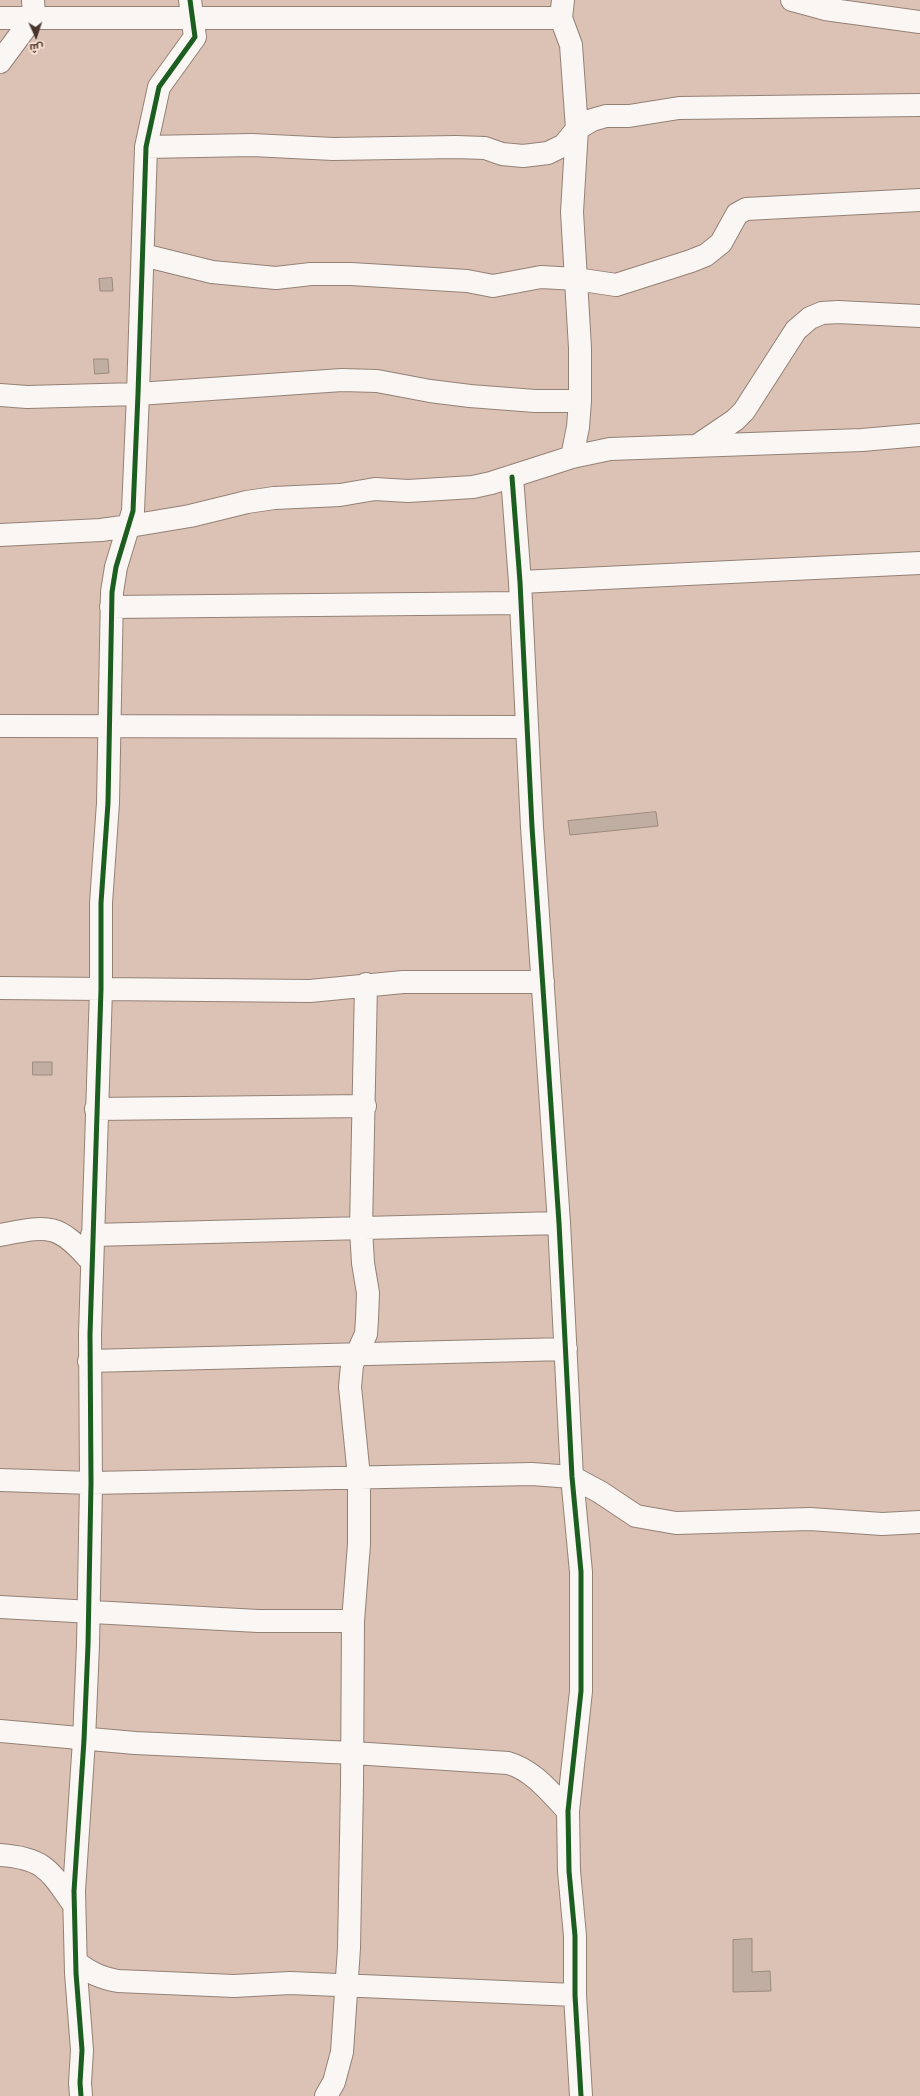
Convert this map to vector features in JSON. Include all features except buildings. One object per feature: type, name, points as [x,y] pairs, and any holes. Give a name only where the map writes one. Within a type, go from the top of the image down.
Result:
[{"type":"street","points":[[792,0],[825,9],[920,22]]},
{"type":"street","points":[[0,62],[33,9]]},
{"type":"street","points":[[0,18],[33,9],[562,9],[571,45],[577,128],[572,212],[580,348],[580,401],[578,427],[572,457]]},
{"type":"street","points":[[81,2096],[80,2083],[82,2050],[74,1905],[78,1808],[84,1740],[89,1612],[91,1483],[89,1361],[91,1261],[101,989],[101,903],[108,803],[111,607],[116,567],[130,526],[132,511],[138,394],[146,147],[159,87],[195,36],[191,9]]},
{"type":"street","points":[[146,147],[252,145],[333,149],[456,147],[485,148],[502,154],[522,156],[548,153],[564,145],[577,128],[592,120],[606,116],[629,116],[679,108],[920,105]]},
{"type":"street","points":[[143,255],[212,272],[276,278],[311,274],[351,274],[467,281],[493,286],[541,277],[576,279],[616,285],[706,255],[721,243],[737,214],[746,209],[920,200]]},
{"type":"street","points":[[698,445],[735,420],[744,411],[796,330],[810,318],[822,313],[838,312],[920,316]]},
{"type":"street","points":[[0,395],[27,397],[138,394],[342,380],[363,380],[470,396],[535,401],[580,401]]},
{"type":"street","points":[[0,535],[101,530],[190,516],[247,502],[267,499],[340,494],[375,489],[408,491],[452,489],[491,483],[572,457],[610,449],[862,440],[920,435]]},
{"type":"street","points":[[512,477],[559,1223],[572,1477],[581,1572],[581,1675],[568,1810],[569,1870],[575,1936],[575,1995],[581,2096]]},
{"type":"street","points":[[111,607],[520,593],[920,563]]},
{"type":"street","points":[[0,726],[109,725],[527,727]]},
{"type":"street","points":[[0,988],[310,991],[366,984],[403,982],[543,982]]},
{"type":"street","points":[[326,2096],[334,2082],[342,2052],[346,1986],[353,1753],[353,1621],[359,1544],[359,1477],[350,1388],[352,1365],[366,1334],[368,1293],[363,1263],[361,1229],[365,1106],[366,984]]},
{"type":"street","points":[[96,1109],[365,1106]]},
{"type":"street","points":[[92,1236],[559,1223]]},
{"type":"street","points":[[0,1235],[37,1228],[57,1231],[70,1238],[91,1261]]},
{"type":"street","points":[[89,1361],[566,1349]]},
{"type":"street","points":[[0,1480],[91,1483],[532,1474],[572,1477],[600,1492],[636,1516],[676,1523],[810,1519],[882,1524],[920,1522]]},
{"type":"street","points":[[0,1607],[258,1621],[353,1621]]},
{"type":"street","points":[[0,1731],[84,1740],[508,1762],[531,1774],[568,1810]]},
{"type":"street","points":[[0,1855],[33,1860],[45,1866],[74,1905]]},
{"type":"street","points":[[76,1962],[88,1972],[101,1978],[118,1981],[234,1986],[290,1983],[575,1995]]},
{"type":"cycle path","points":[[81,2096],[80,2083],[82,2050],[76,1973],[74,1891],[84,1740],[88,1645],[91,1483],[90,1334],[101,989],[101,903],[108,803],[112,592],[116,567],[133,511],[146,147],[159,87],[195,37],[190,0]]},
{"type":"cycle path","points":[[512,477],[520,582],[532,827],[559,1223],[572,1477],[581,1572],[581,1691],[568,1811],[569,1871],[575,1936],[575,1995],[581,2096]]}]
